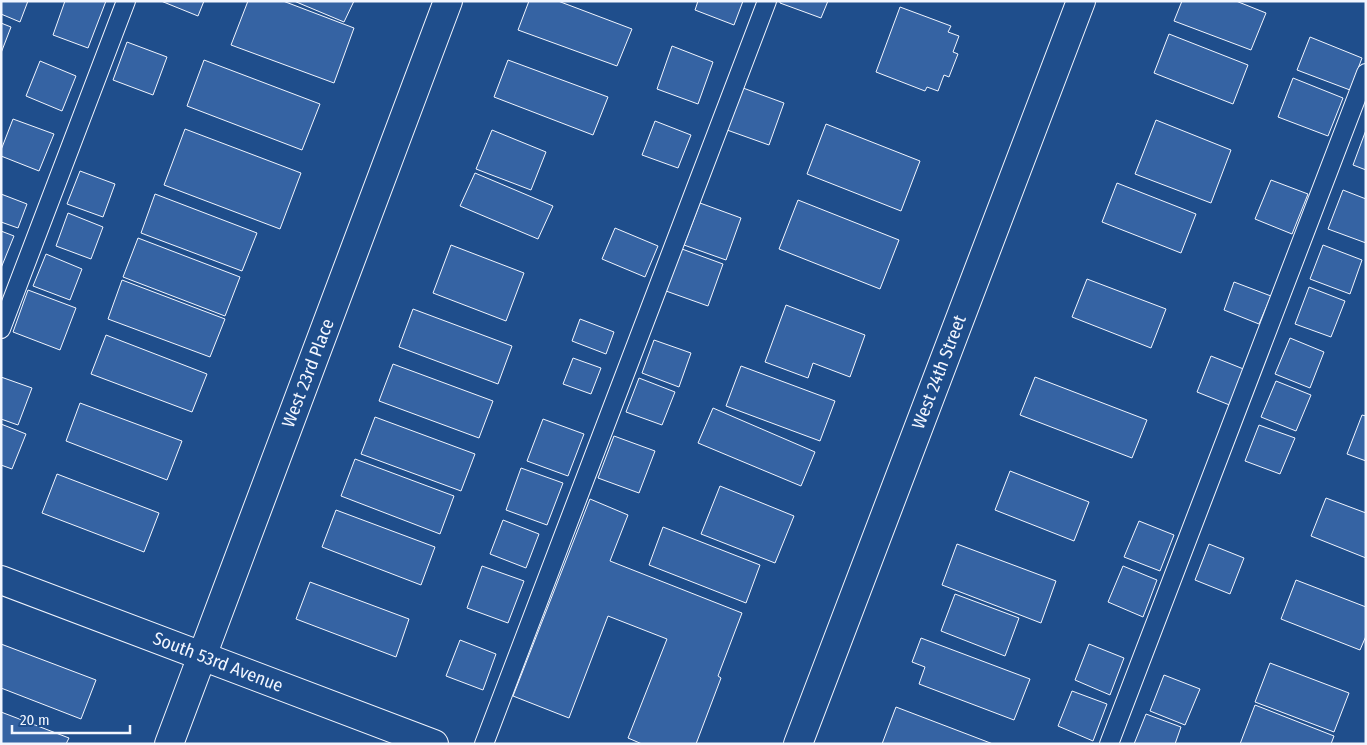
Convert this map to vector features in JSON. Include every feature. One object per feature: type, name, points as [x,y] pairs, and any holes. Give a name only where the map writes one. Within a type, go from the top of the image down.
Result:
[{"type":"street","name":"West 23rd Place","points":[[169,744],[448,1]]},
{"type":"street","name":"West 24th Street","points":[[798,744],[1081,1]]},
{"type":"street","name":"South 53rd Avenue","points":[[1,580],[434,744]]},
{"type":"lane","points":[[1,329],[126,1]]},
{"type":"lane","points":[[484,744],[767,1]]},
{"type":"lane","points":[[1109,744],[1366,73]]},
{"type":"building","points":[[1,1],[28,1],[20,22],[1,14]]},
{"type":"building","points":[[65,1],[106,1],[88,48],[53,35]]},
{"type":"building","points":[[161,1],[204,1],[198,16]]},
{"type":"building","points":[[248,1],[283,1],[354,28],[334,83],[231,45]]},
{"type":"building","points":[[294,1],[354,1],[344,22]]},
{"type":"building","points":[[529,1],[558,1],[632,29],[617,66],[518,30]]},
{"type":"building","points":[[698,1],[743,1],[734,25],[695,10]]},
{"type":"building","points":[[780,1],[828,1],[821,18],[780,3]]},
{"type":"building","points":[[1182,1],[1236,1],[1266,13],[1251,50],[1174,21]]},
{"type":"building","points":[[900,7],[951,26],[948,32],[959,36],[953,52],[958,54],[949,77],[944,75],[938,91],[927,87],[925,91],[876,72]]},
{"type":"building","points":[[1,23],[11,27],[1,53]]},
{"type":"building","points":[[1169,34],[1248,65],[1233,104],[1154,73]]},
{"type":"building","points":[[1310,37],[1362,58],[1350,90],[1297,70]]},
{"type":"building","points":[[127,42],[167,57],[153,95],[113,80]]},
{"type":"building","points":[[672,46],[713,62],[698,104],[657,89]]},
{"type":"building","points":[[204,60],[320,104],[302,150],[187,106]]},
{"type":"building","points":[[508,60],[608,97],[593,135],[494,97]]},
{"type":"building","points":[[40,61],[76,76],[62,111],[26,96]]},
{"type":"building","points":[[1293,78],[1343,98],[1328,136],[1278,117]]},
{"type":"building","points":[[743,88],[784,103],[769,145],[727,130]]},
{"type":"building","points":[[13,119],[54,134],[39,171],[1,156],[1,150]]},
{"type":"building","points":[[1156,120],[1231,150],[1211,203],[1135,174]]},
{"type":"building","points":[[655,121],[691,135],[678,168],[642,155]]},
{"type":"building","points":[[826,124],[920,161],[901,211],[807,174]]},
{"type":"building","points":[[185,129],[301,173],[280,229],[164,185]]},
{"type":"building","points":[[492,130],[546,152],[531,190],[476,169]]},
{"type":"building","points":[[1366,130],[1366,170],[1353,165]]},
{"type":"building","points":[[80,171],[115,184],[103,217],[67,204]]},
{"type":"building","points":[[475,173],[553,206],[538,239],[460,206]]},
{"type":"building","points":[[1271,180],[1308,194],[1292,234],[1255,219]]},
{"type":"building","points":[[1117,183],[1196,214],[1181,253],[1102,222]]},
{"type":"building","points":[[1343,190],[1366,199],[1366,243],[1328,229]]},
{"type":"building","points":[[1,194],[27,204],[18,228],[1,222]]},
{"type":"building","points":[[155,194],[257,233],[242,271],[141,233]]},
{"type":"building","points":[[798,200],[899,240],[880,289],[779,249]]},
{"type":"building","points":[[700,203],[741,218],[726,260],[684,245]]},
{"type":"building","points":[[68,213],[103,227],[91,259],[56,246]]},
{"type":"building","points":[[615,228],[658,246],[645,277],[602,259]]},
{"type":"building","points":[[1,231],[14,236],[1,268]]},
{"type":"building","points":[[138,238],[240,277],[225,316],[123,277]]},
{"type":"building","points":[[451,245],[524,273],[506,321],[433,293]]},
{"type":"building","points":[[1323,245],[1362,260],[1350,294],[1310,279]]},
{"type":"building","points":[[682,249],[723,264],[708,306],[666,291]]},
{"type":"building","points":[[46,254],[82,269],[70,300],[33,286]]},
{"type":"building","points":[[1087,279],[1166,309],[1151,348],[1072,317]]},
{"type":"building","points":[[122,280],[225,319],[210,357],[108,319]]},
{"type":"building","points":[[1234,282],[1271,296],[1259,324],[1224,310]]},
{"type":"building","points":[[1309,287],[1345,301],[1331,337],[1295,324]]},
{"type":"building","points":[[28,290],[76,308],[60,350],[13,332]]},
{"type":"building","points":[[786,305],[865,335],[850,377],[813,363],[808,378],[765,362]]},
{"type":"building","points":[[413,309],[512,346],[498,384],[399,347]]},
{"type":"building","points":[[580,319],[614,332],[606,354],[572,341]]},
{"type":"building","points":[[106,335],[207,374],[192,412],[91,374]]},
{"type":"building","points":[[1290,338],[1324,352],[1310,388],[1275,374]]},
{"type":"building","points":[[654,340],[691,353],[679,387],[642,373]]},
{"type":"building","points":[[1211,356],[1246,370],[1232,406],[1197,392]]},
{"type":"building","points":[[573,358],[601,368],[591,394],[563,384]]},
{"type":"building","points":[[393,364],[493,401],[479,438],[379,401]]},
{"type":"building","points":[[741,366],[835,401],[820,441],[726,406]]},
{"type":"building","points":[[1,377],[32,388],[18,425],[1,419]]},
{"type":"building","points":[[1035,377],[1147,420],[1132,458],[1020,415]]},
{"type":"building","points":[[639,378],[675,392],[662,425],[626,412]]},
{"type":"building","points":[[1276,381],[1311,395],[1296,431],[1261,417]]},
{"type":"building","points":[[80,403],[182,441],[167,480],[66,441]]},
{"type":"building","points":[[713,408],[815,452],[801,486],[698,443]]},
{"type":"building","points":[[1362,415],[1366,416],[1366,461],[1347,454]]},
{"type":"building","points":[[375,417],[475,454],[461,491],[361,454]]},
{"type":"building","points":[[543,419],[584,434],[568,476],[527,461]]},
{"type":"building","points":[[1,424],[26,434],[12,469],[1,465]]},
{"type":"building","points":[[1259,425],[1295,438],[1280,474],[1245,461]]},
{"type":"building","points":[[614,436],[655,451],[639,493],[598,478]]},
{"type":"building","points":[[355,459],[454,496],[440,534],[341,496]]},
{"type":"building","points":[[521,468],[563,483],[547,525],[506,510]]},
{"type":"building","points":[[1010,471],[1089,502],[1074,541],[995,510]]},
{"type":"building","points":[[57,474],[159,513],[144,552],[42,513]]},
{"type":"building","points":[[720,486],[794,516],[775,563],[701,534]]},
{"type":"building","points":[[1326,498],[1366,513],[1366,558],[1311,536]]},
{"type":"building","points":[[590,499],[628,515],[610,561],[742,613],[718,676],[721,678],[696,744],[642,744],[628,738],[667,639],[608,616],[569,718],[513,696]]},
{"type":"building","points":[[336,510],[435,547],[421,585],[322,547]]},
{"type":"building","points":[[503,520],[539,534],[526,568],[490,554]]},
{"type":"building","points":[[1139,521],[1174,535],[1160,571],[1124,557]]},
{"type":"building","points":[[663,527],[760,565],[746,603],[649,565]]},
{"type":"building","points":[[957,544],[1056,581],[1041,623],[942,585]]},
{"type":"building","points":[[1209,544],[1244,558],[1230,594],[1195,580]]},
{"type":"building","points":[[482,566],[524,581],[508,623],[467,608]]},
{"type":"building","points":[[1123,566],[1157,580],[1143,617],[1108,602]]},
{"type":"building","points":[[1296,580],[1366,607],[1366,636],[1360,650],[1281,619]]},
{"type":"building","points":[[310,582],[409,619],[396,657],[296,619]]},
{"type":"building","points":[[955,594],[1019,618],[1005,656],[941,631]]},
{"type":"building","points":[[921,638],[1030,679],[1014,720],[919,684],[925,667],[912,662]]},
{"type":"building","points":[[460,640],[496,654],[483,690],[446,676]]},
{"type":"building","points":[[1,644],[96,680],[81,719],[1,688]]},
{"type":"building","points":[[1089,644],[1124,658],[1110,695],[1075,680]]},
{"type":"building","points":[[1270,663],[1349,693],[1334,732],[1255,702]]},
{"type":"building","points":[[1164,675],[1200,689],[1185,725],[1150,711]]},
{"type":"building","points":[[1072,691],[1107,704],[1093,741],[1058,726]]},
{"type":"building","points":[[1255,705],[1334,736],[1331,744],[1240,744]]},
{"type":"building","points":[[896,707],[993,744],[882,744]]},
{"type":"building","points":[[1,712],[69,738],[66,744],[1,744]]},
{"type":"building","points":[[1146,714],[1181,727],[1175,744],[1134,744]]}]
